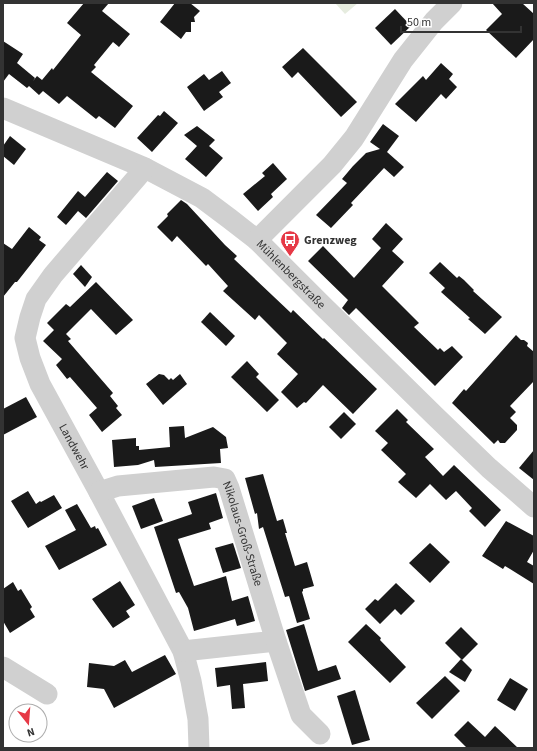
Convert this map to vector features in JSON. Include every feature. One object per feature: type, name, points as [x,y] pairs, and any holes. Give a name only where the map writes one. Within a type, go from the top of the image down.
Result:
[{"type":"street","points":[[257,240],[332,165],[354,138],[403,60],[434,21],[452,3]]},
{"type":"street","name":"Mühlenbergstraße","points":[[3,108],[145,168],[202,198],[257,240],[489,468],[534,507]]},
{"type":"street","name":"Landwehr","points":[[145,168],[53,275],[36,299],[25,338],[30,358],[40,384],[99,492],[182,651],[191,681],[198,719],[199,748]]},
{"type":"street","name":"Nikolaus-Groß-Straße","points":[[99,492],[118,486],[214,477],[225,479],[301,715],[320,734]]},
{"type":"street","points":[[182,651],[276,641]]},
{"type":"street","points":[[3,667],[47,694]]},
{"type":"shaded area","points":[[335,3],[358,3],[345,14]]},
{"type":"building","points":[[84,3],[109,3],[102,11],[130,34],[119,47],[113,42],[94,65],[96,67],[91,72],[133,106],[115,128],[99,116],[96,119],[67,96],[59,104],[43,91],[39,95],[29,86],[27,88],[9,74],[3,82],[3,41],[23,54],[17,63],[35,78],[33,81],[37,76],[42,80],[52,68],[53,70],[81,35],[67,23]]},
{"type":"building","points":[[175,3],[190,3],[200,11],[194,17],[195,22],[191,22],[191,32],[186,32],[181,39],[160,22]]},
{"type":"building","points":[[492,3],[522,3],[534,14],[534,39],[516,58],[486,30],[502,14]]},
{"type":"building","points":[[395,9],[411,26],[391,45],[375,28]]},
{"type":"building","points":[[303,48],[357,102],[341,117],[298,72],[292,78],[282,67]]},
{"type":"building","points":[[441,63],[453,74],[449,79],[457,87],[446,99],[441,94],[416,122],[395,104],[423,76],[426,80]]},
{"type":"building","points":[[222,71],[231,83],[219,92],[223,97],[204,111],[187,87],[204,74],[209,80]]},
{"type":"building","points":[[164,111],[178,123],[152,152],[137,138],[158,115],[160,116]]},
{"type":"building","points":[[383,124],[399,136],[387,152],[404,167],[394,177],[384,168],[351,203],[353,205],[331,228],[316,215],[347,183],[342,179],[353,166],[366,153],[380,149],[370,142]]},
{"type":"building","points":[[197,126],[215,140],[209,146],[223,158],[206,177],[185,159],[197,146],[184,135]]},
{"type":"building","points":[[10,136],[26,149],[14,165],[3,156],[3,146]]},
{"type":"building","points":[[273,163],[287,179],[271,194],[273,197],[258,211],[243,194],[265,176],[262,173]]},
{"type":"building","points":[[107,172],[118,181],[86,218],[78,211],[66,225],[57,217],[78,191],[85,197]]},
{"type":"building","points":[[181,200],[187,204],[237,256],[234,259],[291,313],[293,310],[323,339],[324,338],[377,389],[353,414],[323,385],[306,403],[304,402],[297,408],[281,392],[298,374],[277,354],[287,343],[259,315],[255,320],[223,291],[228,286],[208,264],[206,266],[177,236],[172,242],[157,227]]},
{"type":"building","points":[[386,223],[403,239],[392,251],[404,262],[382,286],[419,323],[414,327],[438,350],[440,348],[444,352],[452,346],[463,357],[435,386],[356,308],[349,315],[342,308],[348,300],[308,261],[323,246],[354,278],[381,248],[372,239]]},
{"type":"building","points":[[29,227],[41,237],[39,240],[46,245],[17,282],[15,282],[3,297],[3,243],[12,249]]},
{"type":"building","points":[[440,262],[457,278],[459,276],[464,280],[474,290],[473,291],[502,317],[485,334],[468,319],[470,318],[441,292],[445,288],[429,273]]},
{"type":"building","points":[[81,265],[92,277],[85,287],[73,274]]},
{"type":"building","points":[[96,282],[133,320],[116,335],[91,309],[66,334],[71,339],[68,341],[113,393],[110,396],[118,406],[116,408],[122,415],[102,432],[89,415],[97,408],[70,377],[67,379],[56,365],[62,359],[43,341],[54,330],[47,323],[66,304],[70,307]]},
{"type":"building","points":[[210,312],[235,336],[226,346],[201,322]]},
{"type":"building","points":[[516,335],[521,340],[528,343],[527,346],[534,352],[534,381],[510,406],[516,412],[510,418],[517,425],[517,430],[505,443],[500,443],[498,440],[494,444],[452,403],[464,389],[466,391]]},
{"type":"building","points":[[247,361],[259,374],[256,377],[279,400],[267,412],[231,377]]},
{"type":"building","points":[[159,374],[164,375],[169,380],[171,378],[173,380],[180,374],[187,384],[163,405],[146,384]]},
{"type":"building","points":[[26,397],[37,417],[3,435],[3,409]]},
{"type":"building","points":[[397,409],[408,420],[406,422],[434,449],[425,457],[443,476],[454,465],[501,510],[485,527],[469,511],[472,508],[456,491],[446,500],[430,484],[416,498],[398,482],[406,474],[381,450],[388,443],[375,431]]},
{"type":"building","points":[[344,412],[356,424],[341,439],[329,427]]},
{"type":"building","points":[[184,426],[185,438],[213,427],[226,437],[228,448],[220,449],[221,463],[155,467],[154,460],[138,465],[114,467],[112,440],[136,438],[136,446],[139,446],[139,450],[170,447],[169,427]]},
{"type":"building","points":[[534,450],[534,480],[519,468]]},
{"type":"building","points":[[263,474],[277,521],[283,519],[287,533],[285,533],[295,566],[307,562],[314,586],[303,589],[302,592],[310,619],[297,623],[289,596],[285,597],[263,527],[259,529],[257,513],[255,514],[245,478]]},
{"type":"building","points":[[28,491],[36,504],[54,495],[62,508],[28,528],[11,501]]},
{"type":"building","points":[[216,493],[223,518],[209,523],[211,529],[178,539],[194,586],[226,576],[232,601],[248,596],[255,621],[237,626],[235,619],[194,631],[188,608],[179,592],[176,593],[154,527],[192,514],[188,502]]},
{"type":"building","points":[[154,498],[163,521],[141,529],[132,506]]},
{"type":"building","points":[[77,504],[91,528],[95,526],[96,529],[98,528],[107,545],[59,570],[45,546],[76,530],[65,510]]},
{"type":"building","points":[[506,521],[534,536],[534,550],[527,562],[534,566],[534,584],[505,566],[503,569],[482,556]]},
{"type":"building","points":[[233,543],[241,568],[223,573],[215,548]]},
{"type":"building","points":[[430,543],[450,562],[430,583],[409,563]]},
{"type":"building","points":[[120,581],[135,605],[126,611],[130,617],[113,628],[92,599]]},
{"type":"building","points":[[13,582],[18,591],[21,589],[32,607],[30,609],[35,617],[10,633],[3,621],[3,589]]},
{"type":"building","points":[[396,583],[415,601],[401,615],[395,609],[380,624],[365,609],[375,599],[378,601]]},
{"type":"building","points":[[304,624],[318,671],[336,665],[341,679],[305,691],[286,630]]},
{"type":"building","points":[[366,624],[381,638],[380,640],[406,667],[390,683],[348,642]]},
{"type":"building","points":[[461,627],[478,644],[462,660],[445,643]]},
{"type":"building","points":[[165,655],[176,674],[114,708],[104,689],[87,687],[89,663],[114,666],[125,660],[132,672]]},
{"type":"building","points":[[461,659],[472,670],[465,682],[449,672]]},
{"type":"building","points":[[266,662],[268,681],[243,684],[245,708],[232,709],[230,685],[217,687],[215,668]]},
{"type":"building","points":[[445,676],[460,691],[432,719],[416,703]]},
{"type":"building","points":[[510,678],[528,689],[515,711],[497,700]]},
{"type":"building","points":[[355,690],[370,740],[352,745],[337,696]]},
{"type":"building","points":[[468,721],[485,737],[495,726],[518,748],[467,748],[454,735]]},
{"type":"place","name":"Grenzweg","points":[[290,257]]}]
